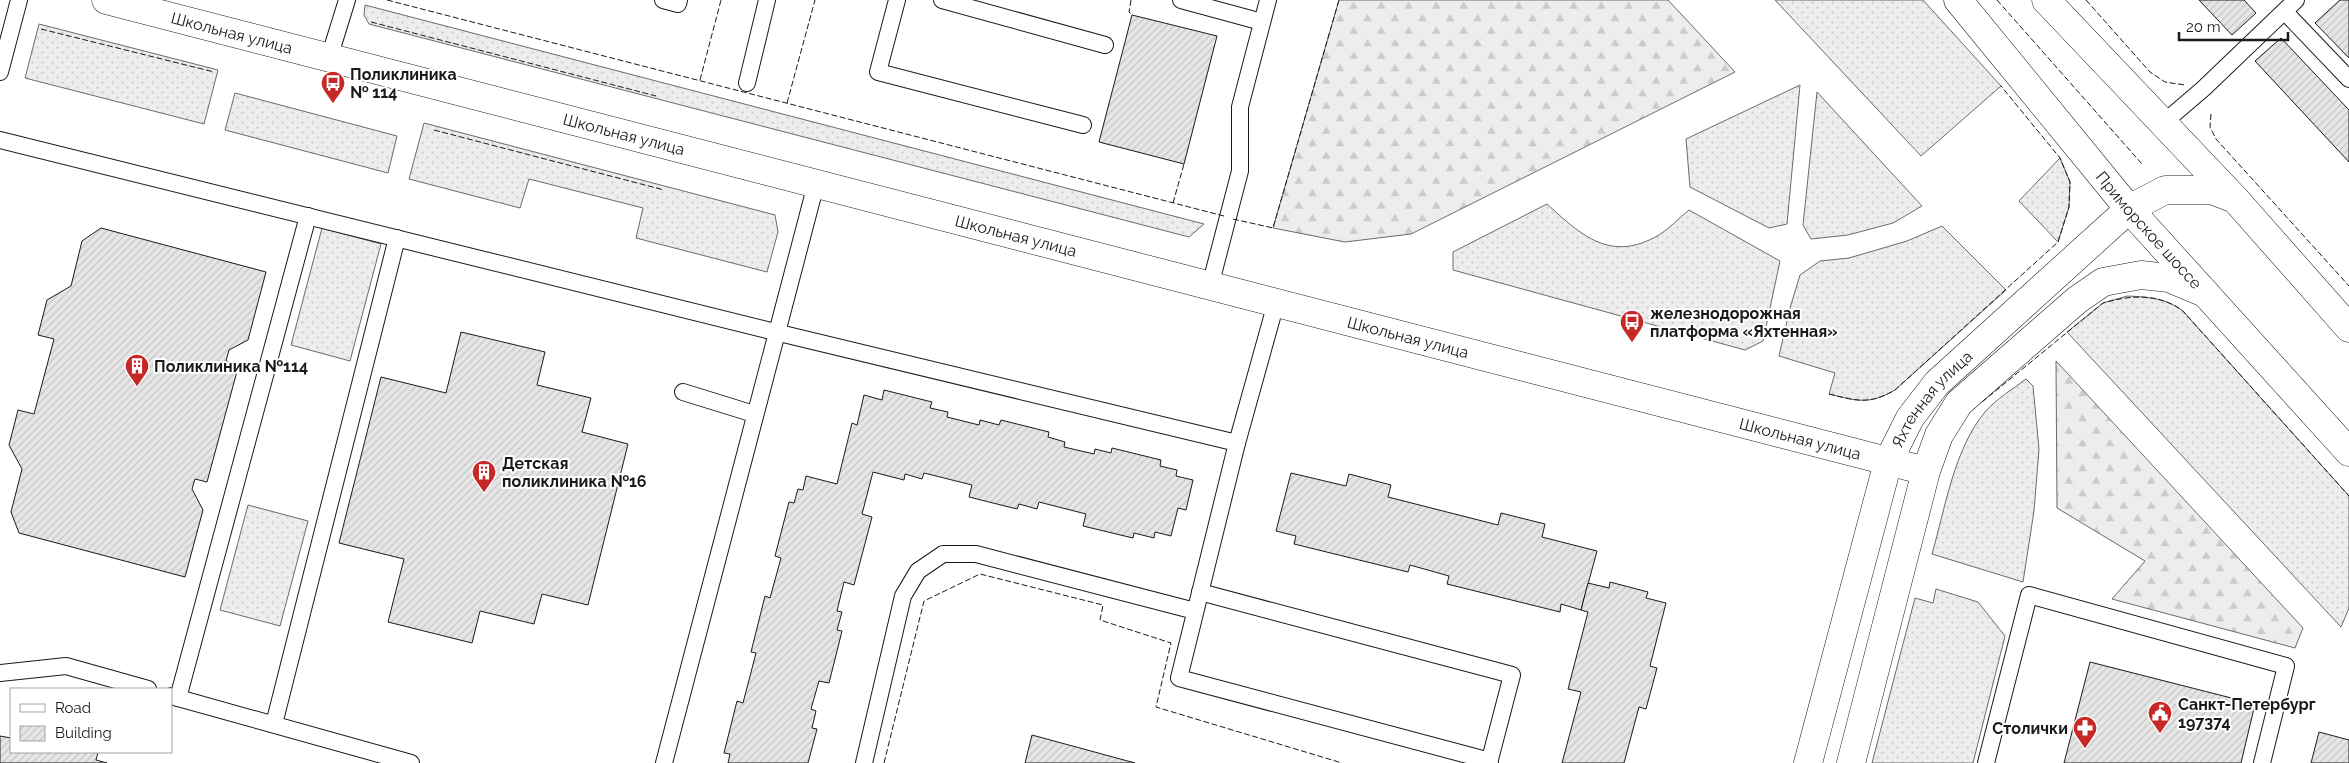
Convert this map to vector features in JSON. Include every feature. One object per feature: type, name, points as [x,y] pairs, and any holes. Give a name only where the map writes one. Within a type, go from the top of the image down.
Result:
[{"type":"street","name":"Школьная улица","points":[[106,0],[1926,471]]},
{"type":"street","name":"Приморское шоссе","points":[[1958,0],[2129,209],[2349,452]]},
{"type":"street","points":[[2046,0],[2235,199],[2349,328]]},
{"type":"street","name":"Яхтенная улица","points":[[1808,763],[1888,462],[1910,418],[1937,383],[2129,209],[2165,190],[2211,190],[2235,199]]},
{"type":"street","name":"Яхтенная улица","points":[[1851,763],[1926,471],[1939,435],[1959,403],[2077,300],[2103,282],[2141,275],[2169,278],[2205,293]]},
{"type":"lane","points":[[0,72],[19,0]]},
{"type":"lane","points":[[329,58],[347,0]]},
{"type":"lane","points":[[663,0],[678,4],[679,0]]},
{"type":"lane","points":[[747,83],[767,0]]},
{"type":"lane","points":[[898,0],[878,72],[1083,125]]},
{"type":"lane","points":[[942,0],[1106,44]]},
{"type":"lane","points":[[1181,0],[1262,22]]},
{"type":"lane","points":[[1210,286],[1240,171],[1240,107],[1268,0]]},
{"type":"lane","points":[[2162,124],[2296,0]]},
{"type":"lane","points":[[2285,12],[2349,79]]},
{"type":"lane","points":[[0,140],[775,332],[1237,443]]},
{"type":"lane","points":[[664,763],[775,332],[816,184]]},
{"type":"lane","points":[[308,216],[175,697],[411,763]]},
{"type":"lane","points":[[274,724],[397,238]]},
{"type":"lane","points":[[1200,592],[1512,675],[1489,762],[1179,678],[1195,611],[1237,443],[1276,302]]},
{"type":"lane","points":[[683,392],[754,414]]},
{"type":"lane","points":[[864,763],[903,596],[918,572],[943,554],[976,554],[1195,611]]},
{"type":"lane","points":[[1986,763],[2029,595],[2286,666],[2262,763]]},
{"type":"lane","points":[[0,673],[66,666],[144,688]]},
{"type":"green space","points":[[1339,0],[1668,0],[1735,72],[1411,234],[1345,242],[1273,228]]},
{"type":"green space","points":[[1775,0],[1923,0],[2001,86],[1921,156]]},
{"type":"green space","points":[[365,5],[1204,224],[1189,237],[369,24],[364,15]]},
{"type":"green space","points":[[39,24],[218,70],[204,124],[25,78]]},
{"type":"green space","points":[[1800,85],[1787,224],[1769,228],[1690,187],[1686,139]]},
{"type":"green space","points":[[1817,92],[1922,206],[1893,223],[1848,235],[1811,239],[1803,225]]},
{"type":"green space","points":[[235,93],[397,136],[388,173],[225,130]]},
{"type":"green space","points":[[424,123],[775,215],[778,232],[767,272],[636,238],[643,208],[529,179],[520,208],[409,179]]},
{"type":"green space","points":[[2060,158],[2070,182],[2069,207],[2058,242],[2019,201]]},
{"type":"green space","points":[[1547,204],[1585,235],[1598,242],[1612,246],[1642,243],[1659,235],[1689,210],[1780,261],[1763,341],[1745,350],[1453,270],[1453,252]]},
{"type":"green space","points":[[1942,226],[2006,290],[1895,390],[1870,400],[1855,400],[1829,394],[1835,373],[1779,356],[1800,275],[1820,261],[1849,258],[1907,241]]},
{"type":"green space","points":[[322,228],[381,244],[350,361],[291,345]]},
{"type":"green space","points":[[2127,296],[2156,299],[2182,310],[2349,496],[2349,608],[2341,627],[2067,332],[2103,303]]},
{"type":"green space","points":[[2056,361],[2303,628],[2295,648],[2112,599],[2145,561],[2057,508]]},
{"type":"green space","points":[[2026,379],[2033,386],[2039,449],[2034,511],[2023,582],[1932,554],[1952,480],[1965,443],[1985,412]]},
{"type":"green space","points":[[248,505],[308,521],[280,626],[220,610]]},
{"type":"green space","points":[[1936,589],[1978,602],[2005,636],[1973,763],[1872,763],[1915,598],[1933,603]]},
{"type":"building","points":[[2199,0],[2244,0],[2256,13],[2232,35]]},
{"type":"building","points":[[2340,0],[2349,0],[2349,58],[2315,23]]},
{"type":"building","points":[[1132,15],[1217,36],[1184,164],[1099,142]]},
{"type":"building","points":[[2281,38],[2349,110],[2349,162],[2255,61]]},
{"type":"building","name":"Поликлиника №114","points":[[101,228],[266,272],[248,340],[229,350],[226,361],[239,364],[207,482],[195,479],[192,489],[203,510],[185,577],[19,533],[11,512],[22,469],[9,445],[18,410],[34,414],[54,339],[38,335],[47,300],[71,286],[82,241]]},
{"type":"building","name":"Детская поликлиника №16","points":[[461,332],[545,352],[537,385],[591,398],[582,432],[628,444],[588,605],[542,594],[534,624],[480,611],[472,643],[388,622],[404,559],[339,543],[381,377],[446,393]]},
{"type":"building","points":[[884,390],[932,402],[930,408],[948,412],[947,417],[979,425],[980,420],[999,425],[1001,420],[1049,432],[1048,437],[1065,442],[1064,447],[1094,454],[1095,449],[1111,453],[1112,448],[1161,460],[1160,466],[1177,470],[1176,476],[1193,480],[1186,510],[1178,508],[1171,536],[1155,532],[1154,538],[1134,533],[1133,538],[1083,526],[1086,514],[1039,502],[1037,509],[1019,504],[1017,509],[969,497],[972,485],[924,473],[922,479],[905,474],[904,480],[873,472],[862,514],[872,517],[854,585],[844,582],[837,611],[842,612],[837,630],[842,631],[829,683],[819,681],[811,709],[816,711],[812,728],[817,729],[808,763],[728,763],[730,754],[724,753],[737,701],[743,703],[756,653],[751,652],[765,596],[770,598],[781,558],[775,556],[789,502],[794,503],[798,489],[803,490],[806,476],[837,484],[852,423],[857,425],[864,395],[882,400]]},
{"type":"building","points":[[1291,473],[1346,486],[1349,474],[1391,485],[1388,497],[1498,525],[1501,513],[1545,524],[1542,537],[1597,551],[1581,610],[1561,604],[1560,612],[1447,584],[1449,576],[1410,565],[1408,572],[1294,544],[1296,536],[1276,531]]},
{"type":"building","points":[[1610,582],[1648,592],[1646,598],[1666,603],[1650,666],[1657,668],[1646,709],[1639,707],[1624,763],[1562,763],[1581,692],[1568,689],[1588,612],[1581,610],[1588,583],[1609,588]]},
{"type":"building","name":"Санкт-Петербург 197374","points":[[2090,662],[2255,704],[2241,763],[2064,763]]},
{"type":"building","points":[[2319,732],[2349,740],[2349,763],[2311,763]]},
{"type":"building","points":[[1032,735],[1135,763],[1025,763]]},
{"type":"building","points":[[0,736],[10,738],[10,753],[98,753],[96,760],[107,763],[0,763]]},
{"type":"fence","points":[[387,0],[1224,216]]},
{"type":"fence","points":[[700,80],[721,0]]},
{"type":"fence","points":[[787,103],[815,0]]},
{"type":"fence","points":[[1131,0],[1129,12],[1132,15]]},
{"type":"fence","points":[[1233,219],[1273,228],[1339,0]]},
{"type":"fence","points":[[1997,0],[2142,164]]},
{"type":"fence","points":[[2086,0],[2150,72],[2165,82],[2185,85]]},
{"type":"fence","points":[[371,22],[656,96]]},
{"type":"fence","points":[[41,29],[214,72]]},
{"type":"fence","points":[[1829,394],[1855,400],[1870,400],[1895,390],[2058,242],[2069,207],[2070,182],[2060,158],[2001,86]]},
{"type":"fence","points":[[2211,114],[2210,127],[2216,139],[2349,286]]},
{"type":"fence","points":[[434,130],[664,190]]},
{"type":"fence","points":[[1173,203],[1184,164]]},
{"type":"fence","points":[[1982,402],[2103,303],[2124,298],[2153,298],[2173,304],[2182,310],[2349,496]]},
{"type":"fence","points":[[884,763],[924,601],[980,574],[1103,605],[1100,620],[1171,643],[1156,707],[1342,763]]},
{"type":"place","name":"Поликлиника № 114","points":[[333,104]]},
{"type":"place","name":"железнодорожная платформа «Яхтенная»","points":[[1632,343]]},
{"type":"place","name":"Поликлиника №114","points":[[137,387]]},
{"type":"place","name":"Детская поликлиника №16","points":[[484,493]]},
{"type":"place","name":"Санкт-Петербург 197374","points":[[2160,734]]},
{"type":"place","name":"Столички","points":[[2085,749]]}]
